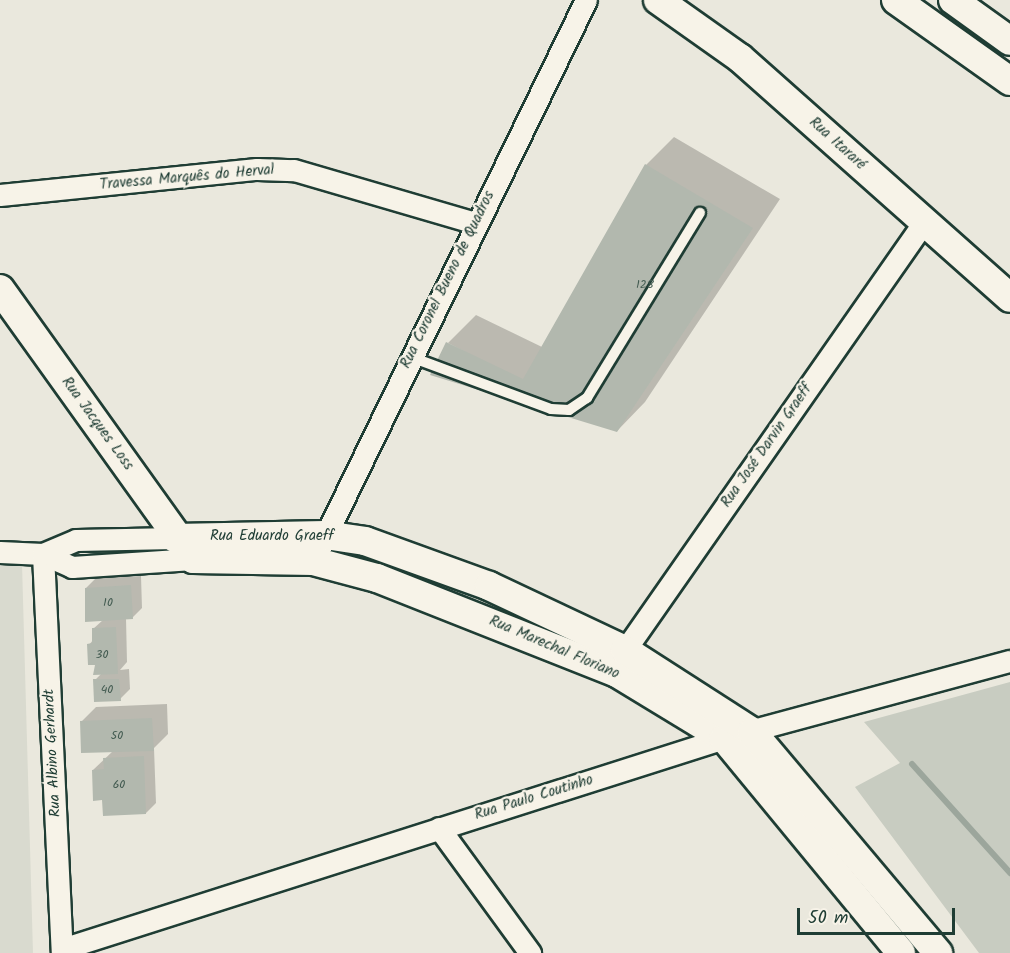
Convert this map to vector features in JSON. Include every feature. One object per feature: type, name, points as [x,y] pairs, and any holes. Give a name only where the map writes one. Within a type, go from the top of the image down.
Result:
[{"type":"street","name":"Rua Coronel Bueno de Quadros","points":[[313,561],[475,223],[586,0]]},
{"type":"street","name":"Rua Itararé","points":[[658,0],[740,58],[1010,298]]},
{"type":"street","points":[[896,0],[1010,81]]},
{"type":"street","points":[[933,27],[952,0],[1010,40]]},
{"type":"street","name":"Travessa Marquês do Herval","points":[[0,195],[257,169],[294,170],[475,223]]},
{"type":"street","name":"Rua José Darvin Graeff","points":[[621,662],[924,222]]},
{"type":"street","name":"Rua Jacques Loss","points":[[0,289],[124,460],[175,538],[193,559]]},
{"type":"street","name":"Rua Eduardo Graeff","points":[[43,554],[76,540],[325,536],[365,541],[489,586],[621,662]]},
{"type":"street","name":"Rua Eduardo Graeff","points":[[0,552],[43,554],[72,567],[193,559],[313,561]]},
{"type":"street","name":"Rua Albino Gerhardt","points":[[43,554],[62,951]]},
{"type":"street","name":"Rua Marechal Floriano","points":[[313,561],[377,578],[621,662],[752,732],[938,953]]},
{"type":"street","name":"Rua Paulo Coutinho","points":[[62,951],[724,738],[1010,661]]},
{"type":"street","name":"Rua Marechal Floriano","points":[[621,662],[724,738],[902,953]]},
{"type":"street","points":[[439,828],[530,953]]},
{"type":"lane","points":[[411,357],[551,410],[568,410],[587,398],[700,213]]},
{"type":"shaded area","points":[[22,564],[33,953],[0,953],[0,565]]},
{"type":"shaded area","points":[[1010,682],[1010,953],[979,953],[855,787],[900,763],[864,722]]},
{"type":"building","points":[[645,164],[753,228],[617,432],[430,375],[446,342],[523,379]]},
{"type":"building","points":[[131,585],[133,619],[85,622],[85,588]]},
{"type":"building","points":[[116,627],[118,674],[93,675],[95,665],[88,665],[87,644],[92,643],[92,628]]},
{"type":"building","points":[[93,679],[119,679],[121,701],[94,702]]},
{"type":"building","points":[[152,718],[154,751],[81,753],[80,721]]},
{"type":"building","points":[[144,756],[146,814],[103,816],[102,800],[93,801],[92,770],[104,769],[103,758]]},
{"type":"waterway","points":[[912,764],[1010,873]]}]
